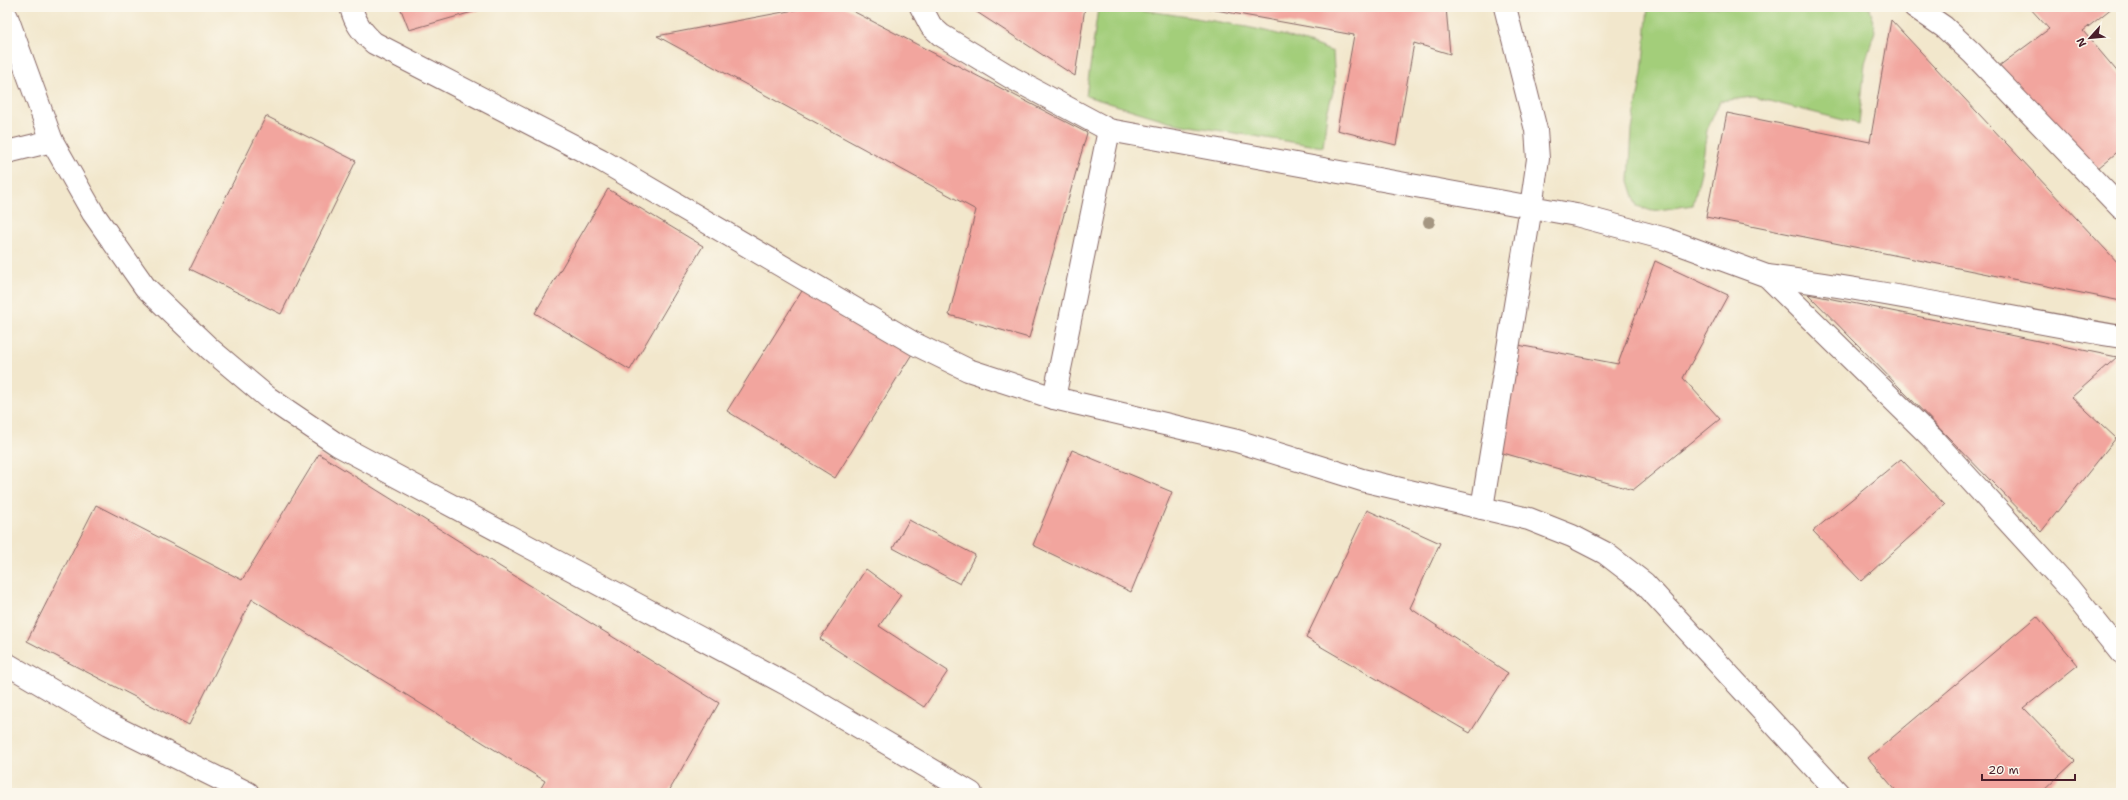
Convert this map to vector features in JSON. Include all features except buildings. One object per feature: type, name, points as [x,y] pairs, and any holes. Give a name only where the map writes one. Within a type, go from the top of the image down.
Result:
[{"type":"street","points":[[351,7],[355,20],[364,34],[374,42],[601,160],[915,344],[968,370],[1054,398],[1237,441],[1362,480],[1529,519],[1572,536],[1605,554],[1644,583],[1838,793]]},
{"type":"street","points":[[921,7],[931,26],[941,35],[1012,78],[1109,130],[1576,215],[1666,239],[1767,276],[1845,286],[2021,320],[2121,337]]},
{"type":"street","points":[[1482,508],[1538,159],[1536,130],[1505,7]]},
{"type":"street","points":[[1915,7],[1944,27],[1972,54],[2120,205]]},
{"type":"street","points":[[7,17],[52,141],[93,213],[145,287],[210,349],[267,397],[338,445],[784,683],[971,793]]},
{"type":"street","points":[[1054,398],[1109,130]]},
{"type":"street","points":[[7,152],[52,141]]},
{"type":"street","points":[[1767,276],[1809,315],[1931,438],[2068,587],[2121,653]]},
{"type":"street","points":[[7,664],[109,724],[248,793]]},
{"type":"green space","points":[[1124,7],[1204,19],[1257,29],[1283,35],[1333,52],[1335,85],[1327,113],[1323,147],[1178,124],[1086,96],[1098,8]]},
{"type":"green space","points":[[1648,7],[1870,7],[1875,31],[1865,63],[1859,124],[1753,97],[1720,101],[1707,130],[1701,172],[1693,205],[1652,211],[1637,206],[1629,181],[1632,130],[1642,73]]}]
